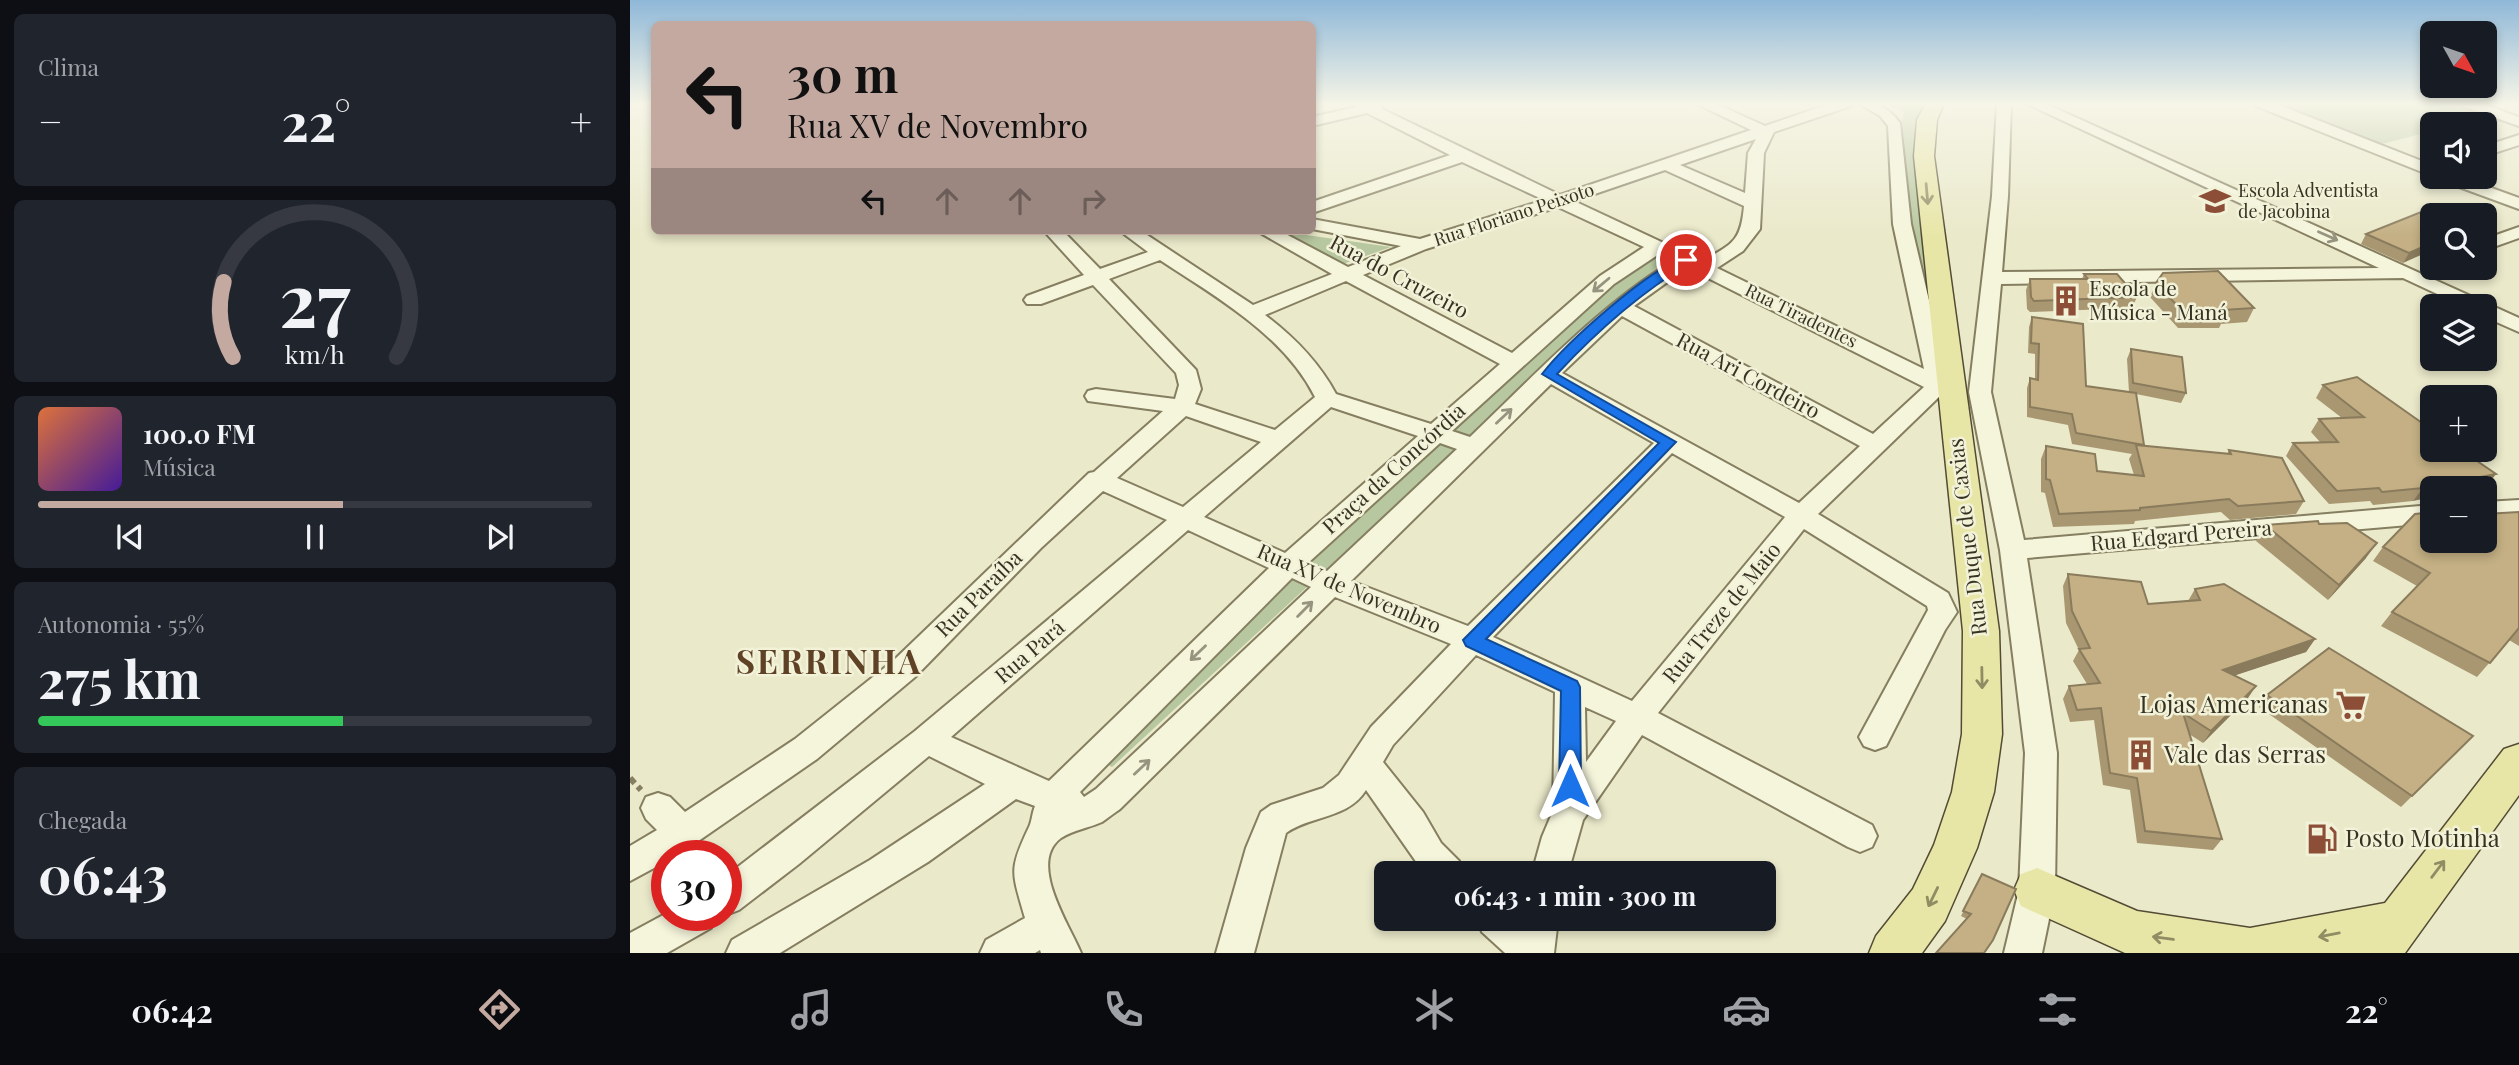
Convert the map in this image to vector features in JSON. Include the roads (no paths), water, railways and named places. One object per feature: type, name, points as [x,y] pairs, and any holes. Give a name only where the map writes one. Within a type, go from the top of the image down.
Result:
[{"type":"main road","name":"Rua Duque de Caxias","points":[[1893,953],[1929,905],[1955,848],[1973,792],[1982,734],[1981,631],[1956,389],[1925,147]]},
{"type":"main road","points":[[2037,890],[2136,934],[2252,952],[2354,930],[2386,939],[2519,762]]},
{"type":"street","name":"Rua Tiradentes","points":[[1446,147],[1956,389]]},
{"type":"street","name":"Rua Floriano Peixoto","points":[[1251,313],[1420,244],[1721,147]]},
{"type":"street","name":"Praça da Concórdia","points":[[1052,813],[1090,811],[1148,762],[1549,374],[1592,329],[1658,277],[1734,250],[1751,229],[1756,153],[1759,147]]},
{"type":"street","name":"Rua Duque de Caxias","points":[[1897,147],[1902,224],[2013,550],[2041,753],[2037,890],[2023,953]]},
{"type":"street","name":"Rua Duque de Caxias","points":[[1956,389],[1991,278],[2002,147]]},
{"type":"street","points":[[2133,147],[2454,294]]},
{"type":"street","points":[[2375,147],[2420,165]]},
{"type":"street","points":[[1316,207],[1463,156]]},
{"type":"street","points":[[1668,165],[1752,203]]},
{"type":"street","points":[[2478,189],[2519,204]]},
{"type":"street","name":"Rua Floriano Peixoto","points":[[1316,224],[1420,244]]},
{"type":"street","points":[[2497,240],[2519,232]]},
{"type":"street","points":[[1056,235],[1185,370],[1192,386],[1182,407]]},
{"type":"street","points":[[1135,235],[1251,313],[1304,361],[1324,387],[1327,398],[1473,446]]},
{"type":"street","name":"Rua do Cruzeiro","points":[[1273,235],[1512,362]]},
{"type":"street","name":"Praça da Concórdia","points":[[1054,939],[1030,874],[1034,850],[1073,776],[1290,564],[1512,362],[1606,280],[1657,247]]},
{"type":"street","points":[[1034,300],[1161,253]]},
{"type":"street","points":[[1991,278],[2411,273],[2420,270]]},
{"type":"street","name":"Rua Ari Cordeiro","points":[[1620,307],[1876,445]]},
{"type":"street","points":[[2497,315],[2519,326]]},
{"type":"street","points":[[1562,318],[1592,329]]},
{"type":"street","points":[[1549,374],[1801,515]]},
{"type":"street","name":"Rua Treze de Maio","points":[[1553,861],[1570,811],[1637,717],[1801,515],[1876,445],[1956,389]]},
{"type":"street","points":[[1096,396],[1182,407],[1277,439]]},
{"type":"street","name":"Rua Pará","points":[[742,886],[926,740],[1327,398]]},
{"type":"street","name":"Rua Paraíba","points":[[630,865],[806,749],[904,669],[1032,541],[1182,407]]},
{"type":"street","points":[[1235,953],[1271,825],[1283,816],[1333,800],[1352,785],[1382,736],[1472,640],[1669,442]]},
{"type":"street","name":"Rua XV de Novembro","points":[[1098,480],[1330,584],[1472,640],[1637,717],[1860,836]]},
{"type":"street","points":[[2497,510],[2519,509]]},
{"type":"street","name":"Rua Duque de Caxias","points":[[1801,515],[1920,587],[1943,606],[1943,612],[1934,623],[1875,737]]},
{"type":"street","name":"Rua Edgard Pereira","points":[[2013,550],[2420,515]]},
{"type":"street","points":[[1232,620],[1272,641]]},
{"type":"street","points":[[1570,687],[1570,811]]},
{"type":"street","points":[[926,740],[1014,782],[1052,813]]},
{"type":"street","points":[[1364,762],[1411,822],[1436,861]]},
{"type":"street","points":[[745,953],[902,861],[959,824],[1014,782]]},
{"type":"street","points":[[659,808],[682,833]]},
{"type":"street","points":[[631,953],[670,931]]},
{"type":"street","points":[[1509,931],[1534,953]]},
{"type":"street","points":[[1534,953],[1538,931]]},
{"type":"street","points":[[999,953],[1054,939]]},
{"type":"place","name":"Escola Adventista de Jacobina","points":[[2215,201]]},
{"type":"place","name":"Escola de Música - Maná","points":[[2066,301]]},
{"type":"place","name":"Lojas Americanas","points":[[2351,705]]},
{"type":"place","name":"Vale das Serras","points":[[2141,755]]},
{"type":"place","name":"Posto Motinha","points":[[2322,839]]},
{"type":"district","name":"SERRINHA","points":[[829,662]]}]
